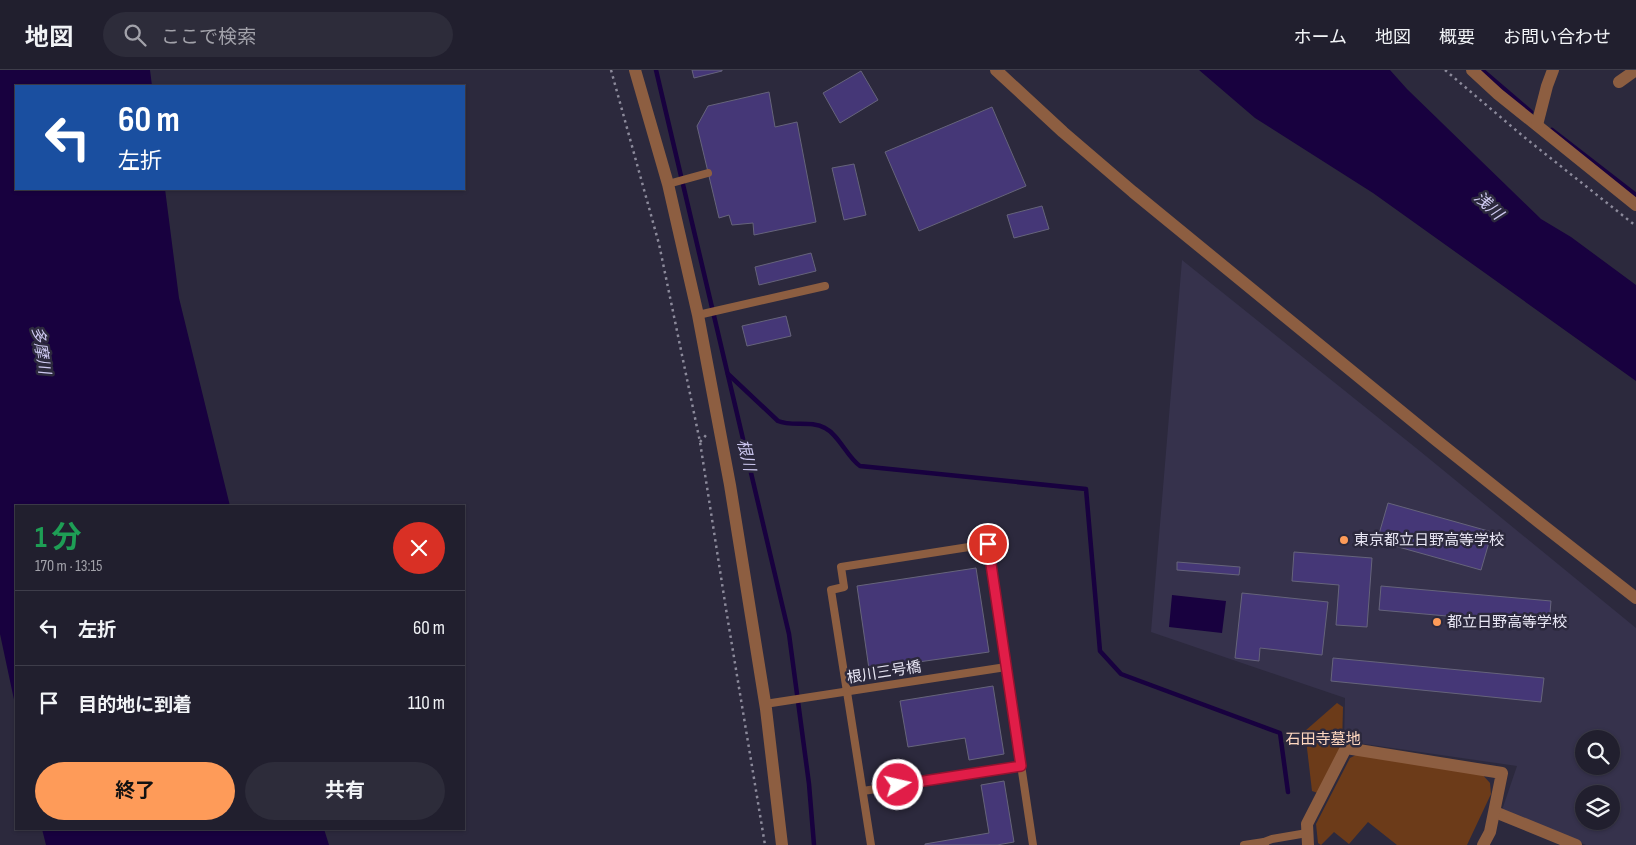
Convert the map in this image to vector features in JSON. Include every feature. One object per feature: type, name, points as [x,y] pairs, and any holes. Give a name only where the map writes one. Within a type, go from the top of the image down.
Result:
[{"type":"street","points":[[635,70],[671,183],[703,314],[765,704],[782,845]]},
{"type":"street","points":[[996,70],[1063,132],[1140,198],[1532,518],[1636,598]]},
{"type":"street","points":[[1472,70],[1636,205]]},
{"type":"street","points":[[1537,125],[1553,70]]},
{"type":"street","points":[[1619,82],[1636,70]]},
{"type":"street","points":[[1308,839],[1307,824],[1346,748],[1502,773],[1490,832],[1483,845]]},
{"type":"street","points":[[1495,812],[1576,845]]},
{"type":"lane","points":[[671,183],[708,173]]},
{"type":"lane","points":[[703,314],[825,286]]},
{"type":"lane","points":[[871,845],[831,590],[844,587],[841,567],[988,544],[1033,845]]},
{"type":"lane","name":"根川三号橋","points":[[765,704],[1006,667]]},
{"type":"lane","points":[[862,791],[1021,766]]},
{"type":"lane","points":[[1244,845],[1264,843],[1272,839],[1308,839]]},
{"type":"path","points":[[611,70],[659,244],[698,433],[765,845]]},
{"type":"path","points":[[1445,70],[1524,137],[1636,226]]},
{"type":"shaded area","name":"東京都立日野高等学校","points":[[1182,260],[1636,628],[1636,845],[1586,845],[1502,810],[1517,766],[1344,741],[1345,698],[1151,632]]},
{"type":"green space","name":"石田寺墓地","points":[[1337,703],[1343,707],[1342,746],[1318,793],[1312,791],[1305,731]]},
{"type":"green space","points":[[1356,755],[1480,772],[1490,783],[1491,794],[1467,845],[1397,845],[1368,822],[1349,844],[1334,832],[1321,845],[1318,843],[1316,824],[1350,758]]},
{"type":"water","name":"多摩川","points":[[0,70],[150,70],[152,85],[15,85],[15,190],[165,190],[179,298],[230,505],[15,505],[15,704],[0,634]]},
{"type":"water","name":"浅川","points":[[1199,70],[1390,70],[1407,89],[1541,219],[1571,237],[1636,285],[1636,381],[1373,193],[1255,118]]},
{"type":"water","points":[[1172,595],[1226,601],[1222,633],[1169,627]]},
{"type":"water","points":[[42,830],[324,830],[329,845],[46,845]]},
{"type":"building","points":[[692,70],[722,70],[722,71],[694,78]]},
{"type":"building","points":[[861,71],[878,100],[840,123],[823,93]]},
{"type":"building","points":[[769,92],[775,127],[797,122],[816,222],[754,235],[753,223],[732,225],[729,215],[719,218],[697,126],[708,106]]},
{"type":"building","points":[[992,107],[1026,186],[919,231],[885,152]]},
{"type":"building","points":[[854,164],[866,215],[844,220],[832,168]]},
{"type":"building","points":[[1042,206],[1049,229],[1014,238],[1007,215]]},
{"type":"building","points":[[811,253],[816,271],[759,285],[755,267]]},
{"type":"building","points":[[786,316],[791,336],[747,346],[742,326]]},
{"type":"building","points":[[1388,503],[1492,532],[1481,570],[1377,541]]},
{"type":"building","points":[[1294,552],[1372,558],[1367,627],[1336,625],[1339,585],[1292,581]]},
{"type":"building","points":[[1177,562],[1240,567],[1239,575],[1177,570]]},
{"type":"building","points":[[976,568],[989,652],[869,669],[857,586]]},
{"type":"building","points":[[1381,586],[1551,601],[1549,625],[1379,610]]},
{"type":"building","points":[[1242,593],[1328,602],[1322,655],[1260,648],[1259,661],[1235,658]]},
{"type":"building","points":[[1333,658],[1544,678],[1541,702],[1331,681]]},
{"type":"building","points":[[993,686],[1004,754],[969,760],[965,738],[908,747],[900,701]]},
{"type":"building","points":[[1004,781],[1014,842],[997,845],[925,845],[989,833],[981,785]]},
{"type":"waterway","name":"根川","points":[[656,70],[789,634],[809,784],[814,845]]},
{"type":"waterway","points":[[1482,70],[1531,112]]},
{"type":"waterway","points":[[1552,130],[1636,195]]},
{"type":"waterway","points":[[728,374],[778,421],[789,424],[814,424],[830,431],[860,466],[1086,489],[1100,651],[1121,674],[1280,733],[1288,792]]},
{"type":"place","name":"東京都立日野高等学校","points":[[1344,540]]},
{"type":"place","name":"都立日野高等学校","points":[[1437,622]]},
{"type":"route","points":[[898,785],[1021,766],[988,544]]}]
